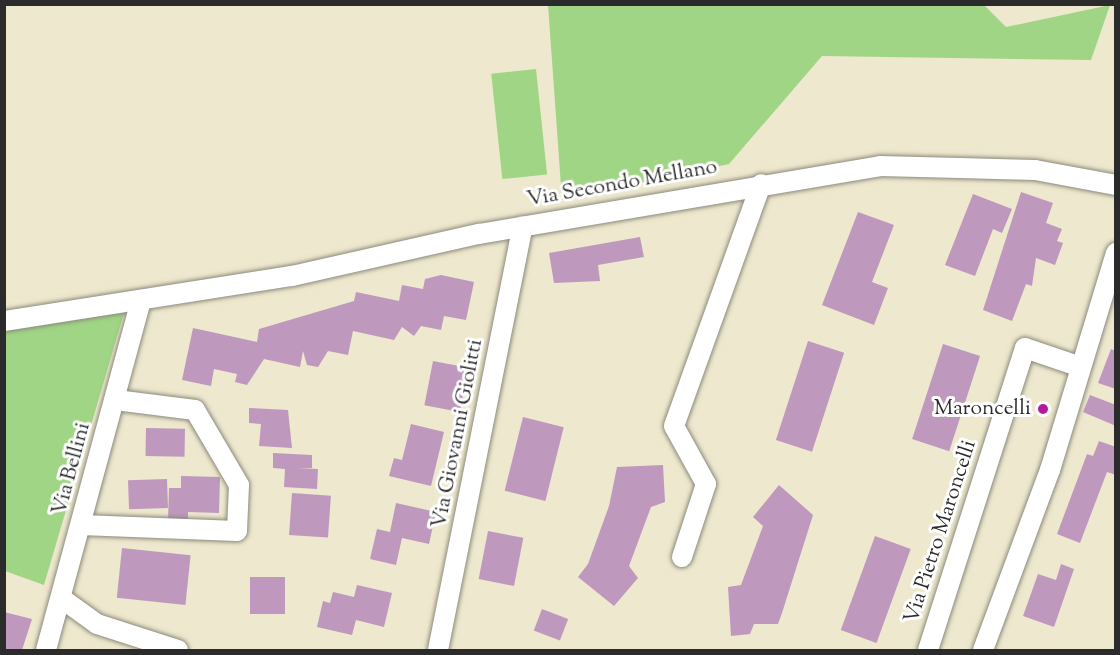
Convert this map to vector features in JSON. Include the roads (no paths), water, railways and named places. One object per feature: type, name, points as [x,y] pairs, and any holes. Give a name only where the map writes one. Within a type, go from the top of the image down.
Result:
[{"type":"street","name":"Via Secondo Mellano","points":[[4,321],[292,276],[523,226],[761,184],[880,166],[970,166],[1116,185]]},
{"type":"street","points":[[682,556],[706,484],[674,426],[761,184]]},
{"type":"street","name":"Via Giovanni Giolitti","points":[[438,651],[523,226]]},
{"type":"street","points":[[983,651],[1050,470],[1116,253]]},
{"type":"street","name":"Via Bellini","points":[[46,651],[116,400],[141,300]]},
{"type":"street","name":"Via Pietro Maroncelli","points":[[928,651],[1025,348],[1081,367]]},
{"type":"street","points":[[81,525],[237,531],[239,484],[195,410],[116,400]]},
{"type":"street","points":[[61,598],[97,624],[178,651]]},
{"type":"place","name":"Maroncelli","points":[[1043,409]]}]
